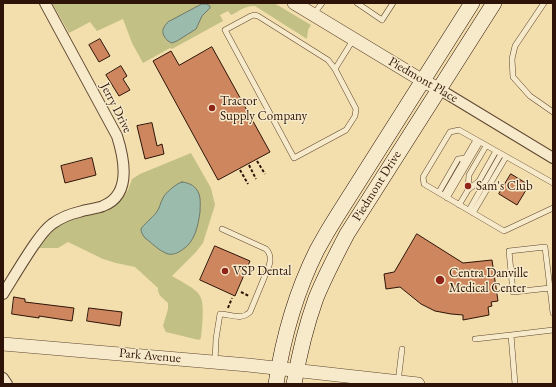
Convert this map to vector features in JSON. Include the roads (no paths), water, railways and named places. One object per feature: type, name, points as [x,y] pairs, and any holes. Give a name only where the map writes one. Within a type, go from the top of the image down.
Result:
[{"type":"main road","name":"Piedmont Drive","points":[[276,384],[285,338],[293,310],[317,251],[337,216],[472,3]]},
{"type":"main road","name":"Piedmont Drive","points":[[295,377],[309,319],[333,261],[347,234],[494,3]]},
{"type":"street","name":"Jerry Drive","points":[[3,294],[44,231],[56,222],[77,212],[104,206],[112,201],[121,189],[123,177],[124,166],[117,136],[45,3]]},
{"type":"street","name":"Piedmont Place","points":[[294,3],[553,158]]},
{"type":"street","name":"Park Avenue","points":[[3,344],[215,362],[278,369],[295,377],[418,384]]},
{"type":"street","points":[[3,378],[7,384]]},
{"type":"lane","points":[[314,15],[322,3]]},
{"type":"lane","points":[[357,3],[382,20],[393,3]]},
{"type":"lane","points":[[544,3],[515,46],[512,59],[513,77],[530,96],[553,112]]},
{"type":"lane","points":[[251,16],[258,16],[325,57],[335,69],[355,106],[355,116],[346,130],[294,158],[224,30],[251,16]]},
{"type":"lane","points":[[335,69],[353,39]]},
{"type":"lane","points":[[553,183],[458,130],[450,132],[423,177],[424,184],[504,231],[553,208]]},
{"type":"lane","points":[[446,197],[466,158],[478,141]]},
{"type":"lane","points":[[446,197],[478,141]]},
{"type":"lane","points":[[468,190],[469,174],[486,146]]},
{"type":"lane","points":[[459,205],[468,190],[479,181],[496,151]]},
{"type":"lane","points":[[471,212],[503,155]]},
{"type":"lane","points":[[438,192],[458,159],[466,158]]},
{"type":"lane","points":[[215,362],[216,339],[220,314],[242,316],[247,315],[250,312],[271,259],[270,253],[266,249],[222,229]]},
{"type":"lane","points":[[550,288],[513,292],[509,250],[545,247],[550,288],[553,313]]},
{"type":"lane","points":[[475,339],[553,330]]},
{"type":"lane","points":[[511,335],[515,384]]},
{"type":"lane","points":[[398,382],[402,349]]},
{"type":"place","name":"Tractor Supply Company","points":[[212,108]]},
{"type":"place","name":"Sam's Club","points":[[468,186]]},
{"type":"place","name":"VSP Dental","points":[[225,271]]},
{"type":"place","name":"Centra Danville Medical Center","points":[[440,280]]}]
